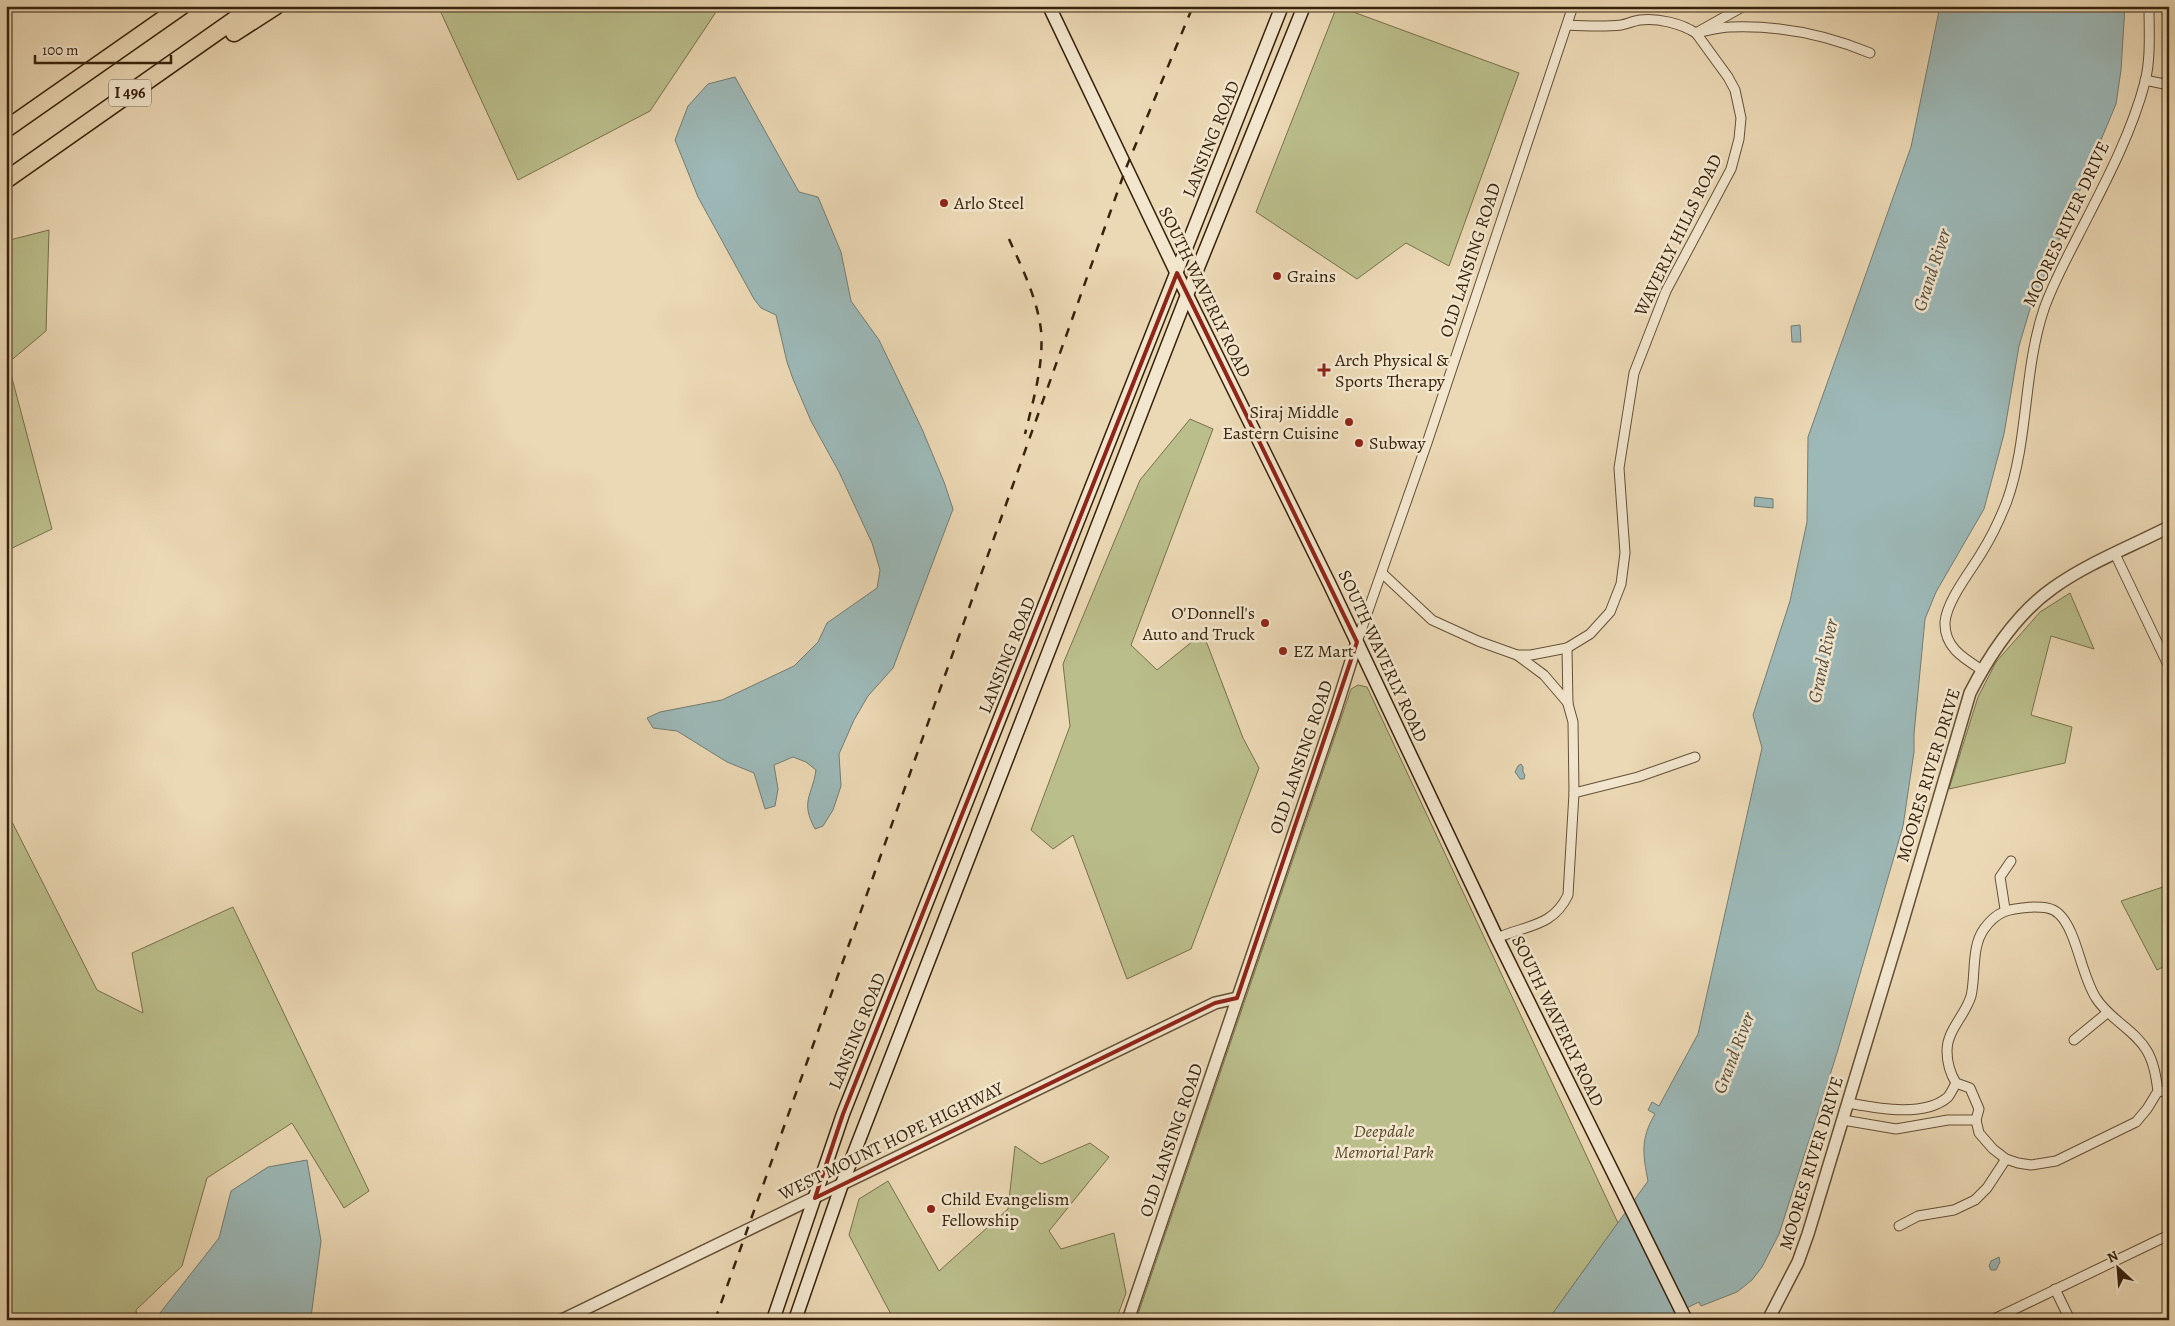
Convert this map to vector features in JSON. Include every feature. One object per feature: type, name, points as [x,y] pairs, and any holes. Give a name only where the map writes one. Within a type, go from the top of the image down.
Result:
[{"type":"highway","name":"I 496","points":[[6,129],[182,6]]},
{"type":"highway","name":"I 496","points":[[6,180],[254,6]]},
{"type":"highway","points":[[139,87],[196,56],[276,6]]},
{"type":"main road","name":"SOUTH WAVERLY ROAD","points":[[1049,6],[1498,938],[1686,1320]]},
{"type":"main road","name":"LANSING ROAD","points":[[773,1320],[843,1114],[1282,6]]},
{"type":"main road","name":"LANSING ROAD","points":[[796,1320],[842,1184],[1187,295],[1304,6]]},
{"type":"street","name":"OLD LANSING ROAD","points":[[1128,1320],[1573,6]]},
{"type":"street","points":[[1696,33],[1744,6]]},
{"type":"street","name":"MOORES RIVER DRIVE","points":[[1768,1320],[1798,1262],[1843,1120],[1970,693],[1982,670],[1953,650],[1945,626],[1948,610],[1998,523],[2007,502],[2022,444],[2036,337],[2044,308],[2060,271],[2113,168],[2133,121],[2145,80],[2149,46],[2149,6]]},
{"type":"street","points":[[1567,25],[1599,27],[1623,25],[1639,20],[1656,20],[1686,27],[1696,33],[1729,27],[1796,32],[1840,40],[1870,53]]},
{"type":"street","name":"WAVERLY HILLS ROAD","points":[[1567,648],[1590,634],[1605,618],[1610,612],[1621,584],[1625,553],[1619,468],[1634,373],[1666,290],[1731,170],[1739,139],[1741,118],[1735,90],[1728,77],[1696,33]]},
{"type":"street","points":[[2145,80],[2169,85]]},
{"type":"street","points":[[1982,670],[2007,633],[2029,608],[2052,589],[2077,573],[2168,529]]},
{"type":"street","points":[[2115,554],[2169,667]]},
{"type":"street","points":[[1382,573],[1432,620],[1478,641],[1516,655],[1544,675],[1568,704]]},
{"type":"street","points":[[1498,938],[1515,930],[1549,919],[1562,907],[1568,895],[1574,793],[1573,722],[1568,704],[1567,648],[1532,655],[1516,655]]},
{"type":"street","points":[[1574,793],[1638,777],[1695,756]]},
{"type":"street","points":[[2005,909],[2000,877],[2010,861]]},
{"type":"street","points":[[2033,906],[2049,908],[2059,914],[2070,930],[2080,963],[2095,998],[2107,1013],[2146,1050],[2154,1069],[2158,1091],[2136,1122],[2056,1162],[2031,1165],[2018,1163],[2006,1159],[1993,1149],[1979,1133],[1976,1120],[1979,1109],[1970,1088],[1956,1084],[1948,1069],[1947,1050],[1950,1034],[1970,999],[1974,982],[1977,944],[1983,930],[2005,909],[2033,906]]},
{"type":"street","name":"WEST MOUNT HOPE HIGHWAY","points":[[562,1320],[1215,1003],[1237,998]]},
{"type":"street","points":[[2074,1040],[2107,1013]]},
{"type":"street","points":[[1848,1102],[1897,1111],[1932,1105],[1948,1096],[1956,1084]]},
{"type":"street","points":[[2158,1091],[2169,1092]]},
{"type":"street","points":[[1843,1120],[1896,1128],[1948,1120],[1976,1120]]},
{"type":"street","points":[[1899,1226],[1918,1216],[1954,1210],[1975,1200],[1987,1188],[2006,1159]]},
{"type":"street","points":[[1992,1320],[2169,1234]]},
{"type":"street","points":[[2055,1289],[2070,1320]]},
{"type":"highlighted area","points":[[1177,273],[1357,642],[1237,998],[1215,1003],[815,1198],[843,1114]]},
{"type":"green space","points":[[438,6],[720,6],[650,111],[518,180]]},
{"type":"green space","points":[[1337,6],[1519,73],[1449,266],[1406,243],[1357,279],[1256,212]]},
{"type":"green space","points":[[49,230],[46,331],[8,363],[52,529],[6,551],[6,241]]},
{"type":"green space","points":[[1190,419],[1213,429],[1131,645],[1157,670],[1203,633],[1243,738],[1259,768],[1191,949],[1127,979],[1073,835],[1053,849],[1031,830],[1070,726],[1063,664],[1140,480]]},
{"type":"green space","points":[[2070,593],[2094,649],[2051,636],[2031,715],[2072,727],[2065,763],[1949,789],[1978,697],[1996,662],[2040,612]]},
{"type":"green space","name":"Deepdale Memorial Park","points":[[1358,685],[1367,687],[1618,1223],[1548,1320],[1136,1320],[1351,689]]},
{"type":"green space","points":[[6,810],[97,990],[143,1013],[132,953],[233,907],[369,1191],[344,1208],[292,1123],[207,1178],[182,1266],[136,1310],[137,1320],[6,1320]]},
{"type":"green space","points":[[2169,885],[2169,964],[2157,970],[2121,901]]},
{"type":"green space","points":[[1090,1143],[1109,1157],[1049,1231],[1061,1249],[1114,1233],[1126,1293],[1116,1320],[894,1320],[849,1235],[859,1199],[888,1181],[939,1271],[1008,1209],[1015,1146],[1041,1164]]},
{"type":"water","name":"Grand River","points":[[1940,6],[2125,6],[2121,70],[2116,104],[2030,309],[2019,346],[2004,434],[1984,509],[1936,592],[1925,619],[1914,752],[1903,826],[1837,1053],[1779,1234],[1762,1267],[1752,1280],[1737,1292],[1701,1306],[1699,1302],[1668,1317],[1669,1320],[1548,1320],[1648,1181],[1644,1147],[1647,1131],[1655,1114],[1648,1110],[1652,1102],[1659,1106],[1698,1034],[1762,748],[1753,715],[1790,601],[1807,522],[1808,437],[1911,147]]},
{"type":"water","points":[[735,77],[799,192],[818,197],[841,252],[851,301],[879,340],[922,429],[953,509],[893,668],[868,696],[854,720],[839,754],[841,786],[833,810],[823,826],[815,829],[808,812],[808,799],[816,770],[806,762],[793,757],[774,765],[778,789],[775,806],[765,809],[754,773],[727,762],[677,731],[653,728],[647,718],[660,712],[722,700],[794,666],[818,642],[827,623],[877,588],[880,570],[872,543],[839,472],[811,421],[793,379],[776,315],[761,308],[754,299],[698,197],[675,140],[688,106],[708,84]]},
{"type":"water","points":[[1800,325],[1801,342],[1792,342],[1791,326]]},
{"type":"water","points":[[1755,497],[1773,499],[1773,508],[1754,506]]},
{"type":"water","points":[[1521,764],[1525,775],[1524,779],[1520,779],[1515,772]]},
{"type":"water","points":[[307,1160],[321,1241],[311,1317],[291,1320],[161,1320],[160,1313],[219,1238],[231,1191],[268,1167]]},
{"type":"water","points":[[1999,1257],[2000,1262],[1996,1270],[1991,1270],[1989,1266],[1991,1261]]},
{"type":"railway","points":[[715,1320],[1126,168],[1193,6]]},
{"type":"railway","points":[[1009,239],[1033,295],[1041,330],[1042,343],[1039,370],[1025,434]]},
{"type":"place","name":"Arlo Steel","points":[[944,203]]},
{"type":"place","name":"Grains","points":[[1277,276]]},
{"type":"place","name":"Arch Physical & Sports Therapy","points":[[1324,370]]},
{"type":"place","name":"Siraj Middle Eastern Cuisine","points":[[1349,422]]},
{"type":"place","name":"Subway","points":[[1359,443]]},
{"type":"place","name":"O'Donnell's Auto and Truck","points":[[1265,623]]},
{"type":"place","name":"EZ Mart","points":[[1283,651]]},
{"type":"place","name":"Child Evangelism Fellowship","points":[[931,1209]]}]
